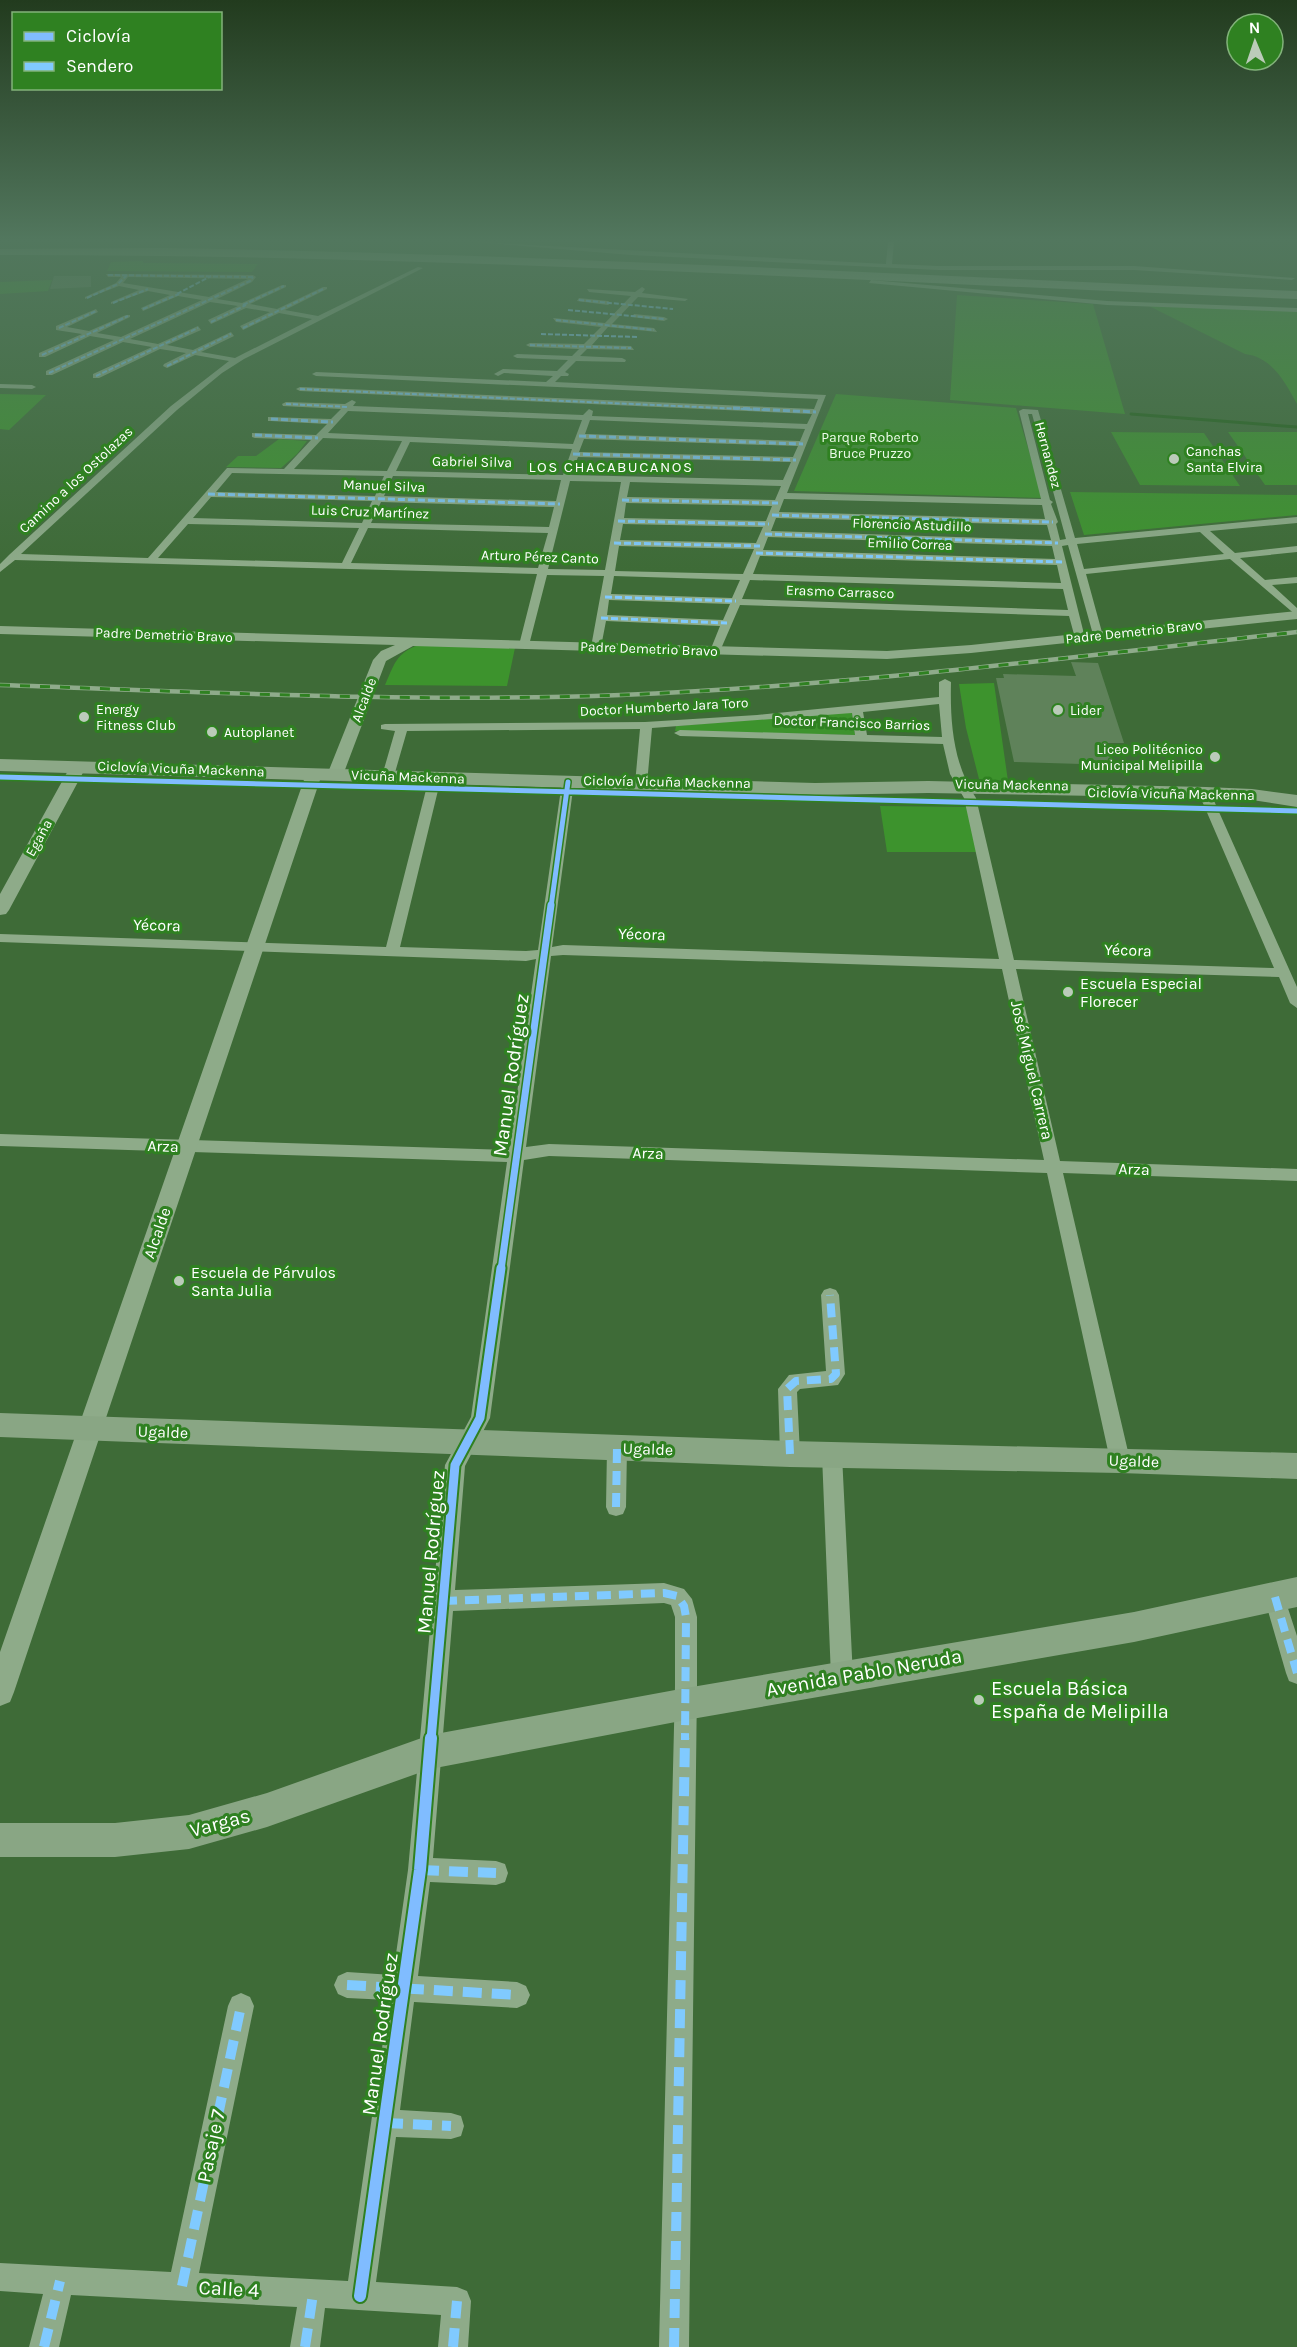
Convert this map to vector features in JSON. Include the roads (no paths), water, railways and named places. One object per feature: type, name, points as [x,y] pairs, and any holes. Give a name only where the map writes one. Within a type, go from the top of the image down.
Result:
[{"type":"main road","name":"Vicuña Mackenna","points":[[0,765],[815,789],[867,794],[965,793],[1206,798],[1262,804],[1297,801]]},
{"type":"main road","name":"Ugalde","points":[[0,1425],[790,1454],[1120,1460],[1297,1466]]},
{"type":"main road","name":"Avenida Pablo Neruda","points":[[430,1752],[686,1704],[1134,1627],[1286,1594]]},
{"type":"main road","name":"Vargas","points":[[0,1840],[115,1840],[189,1832],[267,1810],[430,1752]]},
{"type":"street","points":[[42,355],[50,352]]},
{"type":"street","points":[[49,374],[99,352]]},
{"type":"street","points":[[96,376],[147,352]]},
{"type":"street","points":[[186,352],[235,360]]},
{"type":"street","points":[[167,366],[196,352]]},
{"type":"street","name":"Camino a los Ostolazas","points":[[0,569],[174,408],[235,360],[252,352]]},
{"type":"street","points":[[548,385],[579,352]]},
{"type":"street","points":[[517,356],[622,360]]},
{"type":"street","points":[[578,375],[556,375],[498,374],[503,371],[556,375],[603,382],[823,397],[715,651]]},
{"type":"street","points":[[316,374],[548,385],[603,382]]},
{"type":"street","points":[[287,471],[376,377]]},
{"type":"street","points":[[524,645],[574,451],[592,402],[603,382]]},
{"type":"street","points":[[0,386],[32,387]]},
{"type":"street","points":[[300,389],[816,412]]},
{"type":"street","points":[[286,404],[586,419],[810,427]]},
{"type":"street","name":"Hernandez","points":[[1080,638],[1048,502],[1023,411],[1035,412],[1098,636]]},
{"type":"street","points":[[271,419],[333,422]]},
{"type":"street","points":[[255,435],[407,439],[574,451],[796,460]]},
{"type":"street","points":[[579,436],[803,444]]},
{"type":"street","points":[[346,564],[407,439]]},
{"type":"street","name":"Gabriel Silva","points":[[208,494],[230,470],[786,483]]},
{"type":"street","points":[[596,647],[626,479]]},
{"type":"street","points":[[152,559],[208,494]]},
{"type":"street","name":"Manuel Silva","points":[[208,494],[560,504]]},
{"type":"street","points":[[622,500],[890,499],[1048,502]]},
{"type":"street","points":[[890,499],[899,581]]},
{"type":"street","points":[[769,524],[892,518],[1053,522]]},
{"type":"street","name":"Luis Cruz Martínez","points":[[185,520],[553,530]]},
{"type":"street","name":"Florencio Astudillo","points":[[618,521],[769,524],[894,538],[1058,543],[1297,520]]},
{"type":"street","points":[[1202,529],[1297,614]]},
{"type":"street","name":"Emilio Correa","points":[[614,543],[896,558],[1062,562]]},
{"type":"street","points":[[1080,572],[1297,549]]},
{"type":"street","name":"Arturo Pérez Canto","points":[[12,557],[346,564],[1068,586]]},
{"type":"street","points":[[1263,583],[1297,580]]},
{"type":"street","name":"Erasmo Carrasco","points":[[605,597],[1075,613]]},
{"type":"street","name":"Padre Demetrio Bravo","points":[[0,630],[412,643],[896,654],[1080,638],[1297,614]]},
{"type":"street","points":[[601,618],[727,622]]},
{"type":"street","name":"Alcalde","points":[[0,1692],[255,947],[377,641]]},
{"type":"street","name":"Alcalde","points":[[325,775],[380,660],[396,649],[412,643]]},
{"type":"street","name":"José Miguel Carrera","points":[[945,682],[944,718],[949,741],[965,793],[1008,964],[1120,1460]]},
{"type":"street","name":"Doctor Humberto Jara Toro","points":[[385,727],[645,728],[944,700]]},
{"type":"street","points":[[857,709],[862,739]]},
{"type":"street","points":[[388,777],[402,727]]},
{"type":"street","points":[[641,784],[645,728]]},
{"type":"street","name":"Doctor Francisco Barrios","points":[[645,728],[949,741]]},
{"type":"street","name":"Egaña","points":[[0,910],[78,767]]},
{"type":"street","points":[[392,951],[435,778]]},
{"type":"street","name":"Manuel Rodríguez","points":[[360,2296],[420,1870],[455,1464],[480,1418],[568,782]]},
{"type":"street","points":[[1206,798],[1297,1003]]},
{"type":"street","name":"Yécora","points":[[0,938],[526,956],[563,950],[1284,973]]},
{"type":"street","name":"Arza","points":[[0,1140],[502,1157],[549,1150],[1297,1175]]},
{"type":"street","points":[[790,1454],[787,1389],[796,1381],[831,1379],[836,1374],[830,1295]]},
{"type":"street","points":[[616,1508],[617,1448]]},
{"type":"street","points":[[832,1455],[842,1677]]},
{"type":"street","points":[[443,1600],[656,1593],[677,1596],[684,1606],[686,1704],[674,2347]]},
{"type":"street","points":[[1286,1594],[1297,1673]]},
{"type":"street","points":[[420,1870],[496,1873]]},
{"type":"street","points":[[347,1985],[517,1995]]},
{"type":"street","name":"Pasaje 7","points":[[182,2286],[241,2006]]},
{"type":"street","points":[[384,2123],[451,2126]]},
{"type":"street","name":"Calle 4","points":[[0,2277],[457,2301],[453,2347]]},
{"type":"street","points":[[44,2347],[60,2281]]},
{"type":"street","points":[[305,2347],[314,2294]]},
{"type":"waterway","points":[[1131,414],[1297,427]]},
{"type":"railway","points":[[0,685],[388,697],[621,695],[875,678],[1297,632]]},
{"type":"place","name":"Canchas Santa Elvira","points":[[1174,459]]},
{"type":"place","name":"Lider","points":[[1058,710]]},
{"type":"place","name":"Energy Fitness Club","points":[[84,717]]},
{"type":"place","name":"Autoplanet","points":[[212,732]]},
{"type":"place","name":"Liceo Politécnico Municipal Melipilla","points":[[1215,757]]},
{"type":"place","name":"Escuela Especial Florecer","points":[[1068,992]]},
{"type":"place","name":"Escuela de Párvulos Santa Julia","points":[[179,1281]]},
{"type":"place","name":"Escuela Básica España de Melipilla","points":[[979,1700]]},
{"type":"district","name":"LOS CHACABUCANOS","points":[[611,467]]},
{"type":"park label","name":"Parque Roberto Bruce Pruzzo","points":[[870,445]]}]
